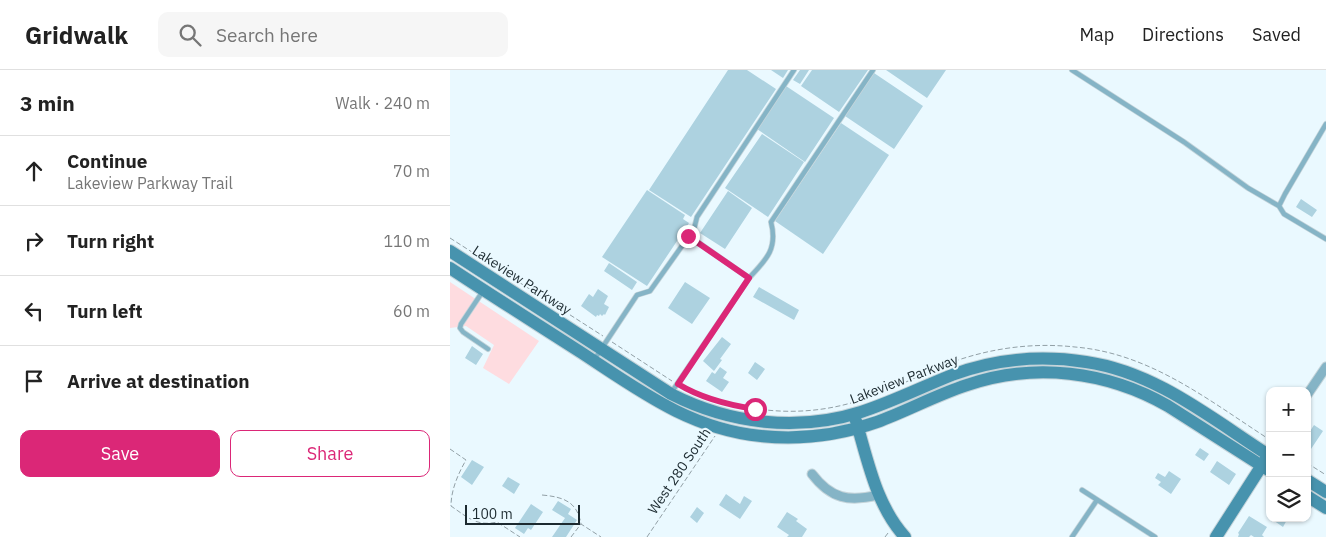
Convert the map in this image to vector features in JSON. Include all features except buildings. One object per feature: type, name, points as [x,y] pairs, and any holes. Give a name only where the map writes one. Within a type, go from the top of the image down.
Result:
[{"type":"main road","name":"Lakeview Parkway","points":[[450,252],[604,344],[674,389],[684,400],[709,411],[736,418],[764,422],[805,423],[832,419],[873,408],[977,367],[1018,360],[1046,358],[1074,360],[1116,368],[1155,383],[1179,397],[1266,459]]},
{"type":"main road","name":"Lakeview Parkway","points":[[450,268],[663,405],[693,419],[720,428],[762,436],[790,438],[831,434],[878,421],[981,380],[1022,373],[1064,373],[1104,380],[1152,398],[1266,459]]},
{"type":"main road","points":[[854,414],[878,495],[888,515],[905,537]]},
{"type":"main road","points":[[1216,537],[1266,463]]},
{"type":"main road","points":[[1311,483],[1326,492]]},
{"type":"main road","points":[[1311,499],[1326,508]]},
{"type":"street","points":[[1311,389],[1326,367]]},
{"type":"street","points":[[812,474],[825,488],[844,498],[853,499],[878,495]]},
{"type":"lane","points":[[593,361],[636,295],[650,291],[694,229],[697,217],[794,70]]},
{"type":"lane","points":[[663,405],[749,278],[761,265],[772,247],[774,233],[771,222],[873,70]]},
{"type":"lane","points":[[1072,70],[1184,142],[1248,188],[1279,206],[1284,214],[1326,239]]},
{"type":"lane","points":[[1279,206],[1326,124]]},
{"type":"lane","points":[[688,236],[749,278]]},
{"type":"lane","points":[[483,290],[460,328],[488,349]]},
{"type":"lane","points":[[1082,490],[1156,537]]},
{"type":"lane","points":[[1072,537],[1097,500]]},
{"type":"path","points":[[450,238],[604,344],[674,389],[741,407],[782,412],[810,411],[839,406],[866,399],[941,366],[970,356],[1016,346],[1052,345],[1076,347],[1118,355],[1142,363],[1168,375],[1266,438]]},
{"type":"path","name":"West 280 South","points":[[647,537],[720,428]]},
{"type":"path","points":[[450,449],[466,460],[459,472],[451,499],[451,506],[480,523],[497,522],[520,537]]},
{"type":"path","points":[[1311,466],[1326,475]]},
{"type":"path","points":[[542,495],[564,498],[580,514],[582,524],[601,537]]},
{"type":"path","points":[[572,537],[582,524]]},
{"type":"shaded area","points":[[450,282],[539,341],[509,384],[483,368],[494,345],[466,326],[450,328]]},
{"type":"route","points":[[688,236],[749,278],[678,384],[696,393],[726,403],[755,409]]}]
